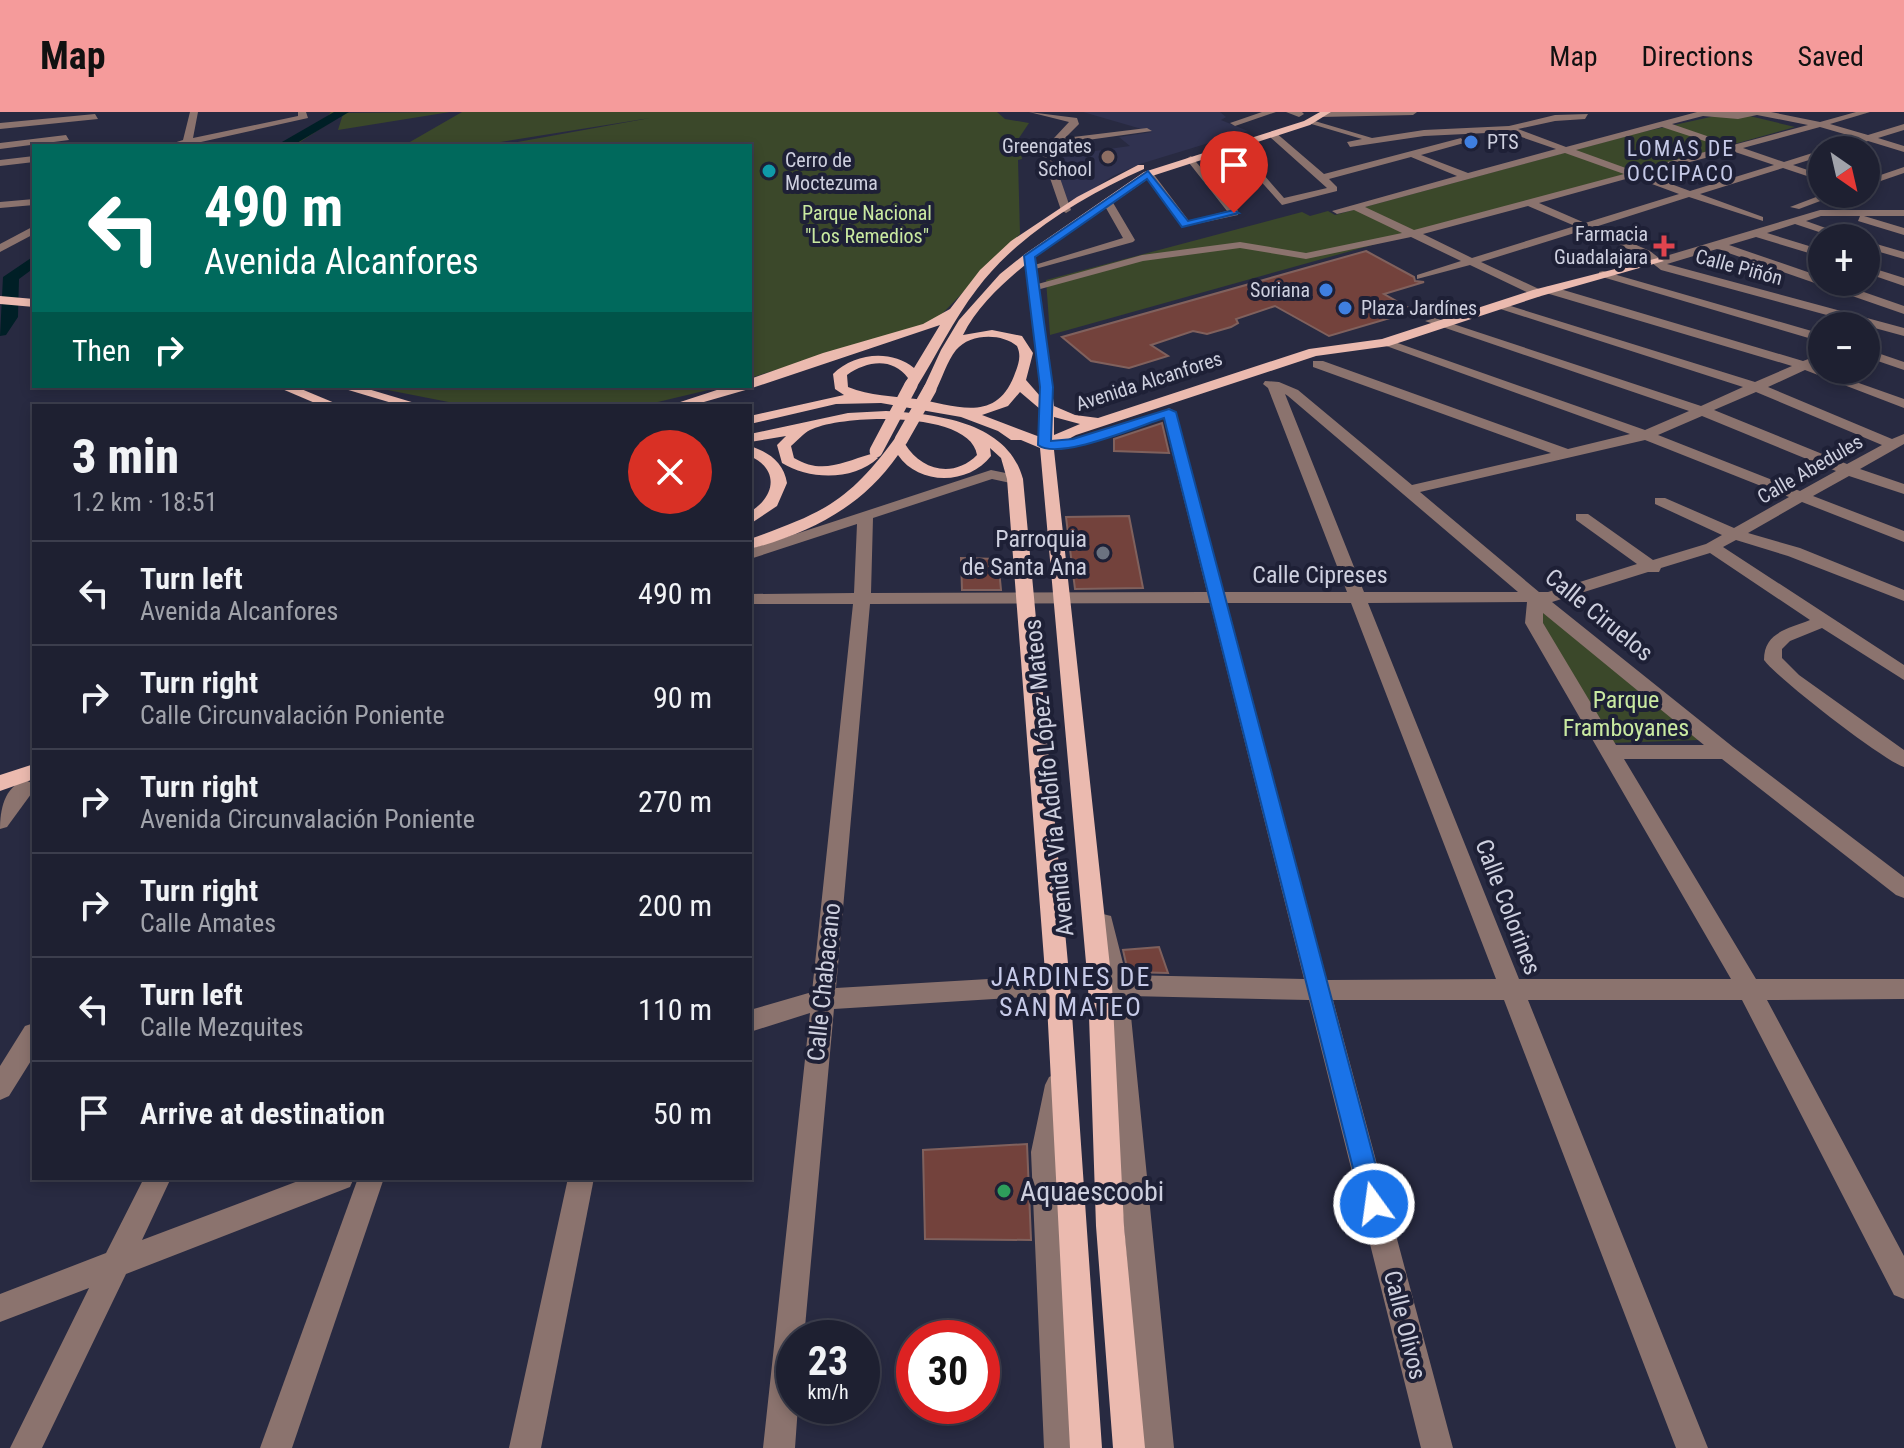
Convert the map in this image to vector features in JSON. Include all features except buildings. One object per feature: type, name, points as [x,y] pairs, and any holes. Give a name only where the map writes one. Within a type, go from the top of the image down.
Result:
[{"type":"main road","points":[[752,533],[830,505],[845,493],[873,454],[957,310],[985,271],[1013,245],[1125,173],[1298,118],[1325,114]]},
{"type":"main road","points":[[752,543],[841,509],[856,497],[900,442],[930,389],[947,350],[984,297],[1107,201],[1148,174],[1272,134],[1298,118]]},
{"type":"main road","name":"Avenida Alcanfores","points":[[1045,445],[1054,438],[1105,420],[1314,352],[1384,343],[1543,291],[1658,261]]},
{"type":"main road","name":"Avenida Via Adolfo López Mateos","points":[[1030,262],[1048,406],[1045,445],[1085,841]]},
{"type":"main road","points":[[1,292],[32,289]]},
{"type":"main road","points":[[1,292],[32,302]]},
{"type":"main road","points":[[752,383],[828,356],[927,327],[957,310]]},
{"type":"main road","name":"Avenida Alcanfores","points":[[1045,445],[1075,443],[1268,384],[1414,322],[1439,323]]},
{"type":"main road","points":[[947,350],[965,338],[984,333],[1018,340],[1026,350],[1027,358],[1015,393],[1003,405],[984,411],[958,412]]},
{"type":"main road","points":[[913,382],[910,369],[892,361],[858,362],[840,374],[839,381],[842,389],[864,398],[958,412],[1045,445]]},
{"type":"main road","points":[[1019,380],[1026,391],[1075,421],[1105,420]]},
{"type":"main road","points":[[287,388],[330,404]]},
{"type":"main road","points":[[350,388],[410,404]]},
{"type":"main road","points":[[682,404],[737,388]]},
{"type":"main road","points":[[752,420],[864,398]]},
{"type":"main road","name":"Avenida Via Adolfo López Mateos","points":[[752,438],[870,415],[926,420],[967,428],[1009,458],[1015,479],[1058,985],[1086,1448]]},
{"type":"main road","points":[[805,427],[784,445],[783,453],[795,466],[829,472],[873,454]]},
{"type":"main road","points":[[900,442],[911,464],[922,470],[955,473],[978,464],[984,450],[967,428]]},
{"type":"main road","points":[[1006,428],[1047,468]]},
{"type":"main road","points":[[752,451],[774,466],[780,487],[776,499],[752,517]]},
{"type":"main road","points":[[0,783],[31,782]]},
{"type":"main road","points":[[0,796],[31,782]]},
{"type":"main road","points":[[1108,985],[1110,1226],[1129,1448]]},
{"type":"street","points":[[188,141],[194,112]]},
{"type":"street","points":[[177,144],[247,125],[303,118],[302,112]]},
{"type":"street","points":[[1033,112],[1074,120],[1074,124],[1046,152],[1066,210]]},
{"type":"street","points":[[1235,123],[1272,112]]},
{"type":"street","points":[[1325,114],[1413,112]]},
{"type":"street","points":[[1337,211],[1705,113],[1738,116],[1757,112],[1860,136]]},
{"type":"street","points":[[1770,112],[1790,118],[1845,112]]},
{"type":"street","points":[[1790,118],[1813,112]]},
{"type":"street","points":[[1033,287],[1142,258],[1240,245],[1306,256],[1411,234],[1866,112]]},
{"type":"street","points":[[1322,178],[1508,129],[1555,118],[1585,116]]},
{"type":"street","points":[[0,126],[95,117]]},
{"type":"street","points":[[1298,118],[1377,140],[1464,175]]},
{"type":"street","points":[[33,144],[66,142],[71,119]]},
{"type":"street","points":[[1662,124],[1808,173]]},
{"type":"street","points":[[1874,136],[1904,127]]},
{"type":"street","points":[[1350,144],[1424,133],[1508,129],[1759,219]]},
{"type":"street","points":[[1055,142],[1147,131]]},
{"type":"street","points":[[1234,146],[1282,202],[1333,189],[1272,134]]},
{"type":"street","points":[[1880,142],[1904,149]]},
{"type":"street","points":[[0,146],[32,144]]},
{"type":"street","points":[[1421,277],[1808,157]]},
{"type":"street","points":[[0,163],[32,159]]},
{"type":"street","points":[[1148,174],[1186,225],[1234,213],[1191,159]]},
{"type":"street","points":[[1880,178],[1904,170]]},
{"type":"street","points":[[1892,174],[1904,178]]},
{"type":"street","points":[[1030,262],[1129,240],[1107,201]]},
{"type":"street","points":[[0,205],[32,202]]},
{"type":"street","name":"Calle Piñón","points":[[1531,203],[1586,226],[1658,261],[1665,268],[1904,332]]},
{"type":"street","points":[[1355,206],[1472,263],[1543,291],[1805,366],[1904,404]]},
{"type":"street","name":"Avenida Alcanfores","points":[[1658,261],[1756,233],[1808,206]]},
{"type":"street","points":[[1790,215],[1904,210]]},
{"type":"street","name":"Avenida Alcanfores","points":[[1658,261],[1661,256],[1759,219],[1904,210]]},
{"type":"street","points":[[1840,212],[1904,232]]},
{"type":"street","points":[[1790,215],[1813,224]]},
{"type":"street","points":[[0,249],[32,230]]},
{"type":"street","points":[[1756,233],[1808,250]]},
{"type":"street","points":[[1717,245],[1808,277]]},
{"type":"street","points":[[1880,248],[1904,256]]},
{"type":"street","points":[[1603,274],[1808,334]]},
{"type":"street","points":[[1880,274],[1904,282]]},
{"type":"street","points":[[1864,296],[1904,310]]},
{"type":"street","points":[[1497,306],[1759,388],[1898,441]]},
{"type":"street","points":[[1439,323],[1703,411],[1847,470],[1904,489]]},
{"type":"street","points":[[1880,331],[1889,327]]},
{"type":"street","points":[[1384,343],[1646,435],[1904,537]]},
{"type":"street","points":[[1880,358],[1904,366]]},
{"type":"street","points":[[1318,364],[1568,454]]},
{"type":"street","points":[[1411,490],[1646,435],[1808,365]]},
{"type":"street","name":"Calle Ciruelos","points":[[1268,384],[1293,393],[1536,598],[1726,752],[1904,889]]},
{"type":"street","name":"Calle Colorines","points":[[1268,384],[1359,599],[1692,1448]]},
{"type":"street","name":"Calle Olivos","points":[[1169,412],[1437,1448]]},
{"type":"street","name":"Calle Abedules","points":[[1736,535],[1898,441]]},
{"type":"street","points":[[752,553],[991,474],[1015,479]]},
{"type":"street","points":[[1660,501],[1736,535],[1794,552],[1904,596]]},
{"type":"street","name":"Calle Chabacano","points":[[779,1448],[862,599],[865,515]]},
{"type":"street","points":[[1582,517],[1653,568]]},
{"type":"street","name":"Calle Cipreses","points":[[752,599],[1536,598],[1561,595],[1653,568],[1736,535]]},
{"type":"street","points":[[1712,547],[1904,674]]},
{"type":"street","points":[[1536,598],[1534,623],[1748,987],[1904,1285]]},
{"type":"street","points":[[1904,658],[1824,621],[1784,637],[1773,647],[1773,660],[1793,679],[1904,760]]},
{"type":"street","points":[[1611,752],[1726,752]]},
{"type":"street","points":[[0,821],[31,782]]},
{"type":"street","points":[[1085,841],[1108,985],[1127,1137],[1158,1448]]},
{"type":"street","points":[[752,1020],[822,999],[1058,985]]},
{"type":"street","points":[[1108,985],[1319,990],[1904,989]]},
{"type":"street","points":[[0,1088],[32,1037]]},
{"type":"street","points":[[1060,1448],[1044,1152],[1063,1062]]},
{"type":"street","points":[[26,1448],[157,1180]]},
{"type":"street","points":[[0,1308],[336,1180]]},
{"type":"street","points":[[276,1448],[370,1180]]},
{"type":"street","points":[[525,1448],[581,1180]]},
{"type":"shaded area","name":"Greengates School","points":[[1083,112],[1220,112],[1226,117],[1221,120],[1248,131],[1140,164],[1113,176],[1074,201],[1066,200],[1052,157],[1130,146],[1119,137],[1152,132]]},
{"type":"green space","points":[[331,112],[450,112],[338,130],[343,114],[297,144],[283,144],[324,121]]},
{"type":"green space","name":"Parque Nacional \"Los Remedios\"","points":[[462,112],[997,112],[1005,119],[1029,123],[1019,138],[1022,159],[1018,160],[1020,234],[940,316],[921,326],[752,377],[752,144],[507,144],[650,118],[488,144],[406,144]]},
{"type":"green space","points":[[1733,112],[1795,127],[1050,335],[1046,280],[1302,212],[1310,216],[1328,211],[1335,215],[1638,133]]},
{"type":"green space","points":[[377,388],[717,388],[649,404],[459,404]]},
{"type":"green space","name":"Parque Framboyanes","points":[[1542,607],[1700,740],[1611,743],[1540,624]]},
{"type":"waterway","points":[[286,144],[343,112]]},
{"type":"waterway","points":[[0,331],[9,317],[11,277],[32,262]]},
{"type":"place","name":"PTS","points":[[1471,142]]},
{"type":"place","name":"Greengates School","points":[[1108,157]]},
{"type":"place","name":"Cerro de Moctezuma","points":[[769,171]]},
{"type":"place","name":"Farmacia Guadalajara","points":[[1664,246]]},
{"type":"place","name":"Soriana","points":[[1326,290]]},
{"type":"place","name":"Plaza Jardínes","points":[[1345,308]]},
{"type":"place","name":"Parroquia de Santa Ana","points":[[1103,553]]},
{"type":"place","name":"Aquaescoobi","points":[[1004,1191]]},
{"type":"district","name":"LOMAS DE OCCIPACO","points":[[1681,160]]},
{"type":"district","name":"JARDINES DE SAN MATEO","points":[[1071,992]]},
{"type":"route","points":[[1234,213],[1186,225],[1148,174],[1029,256],[1047,387],[1045,445],[1054,447],[1075,443],[1169,412],[1374,1204]]}]
